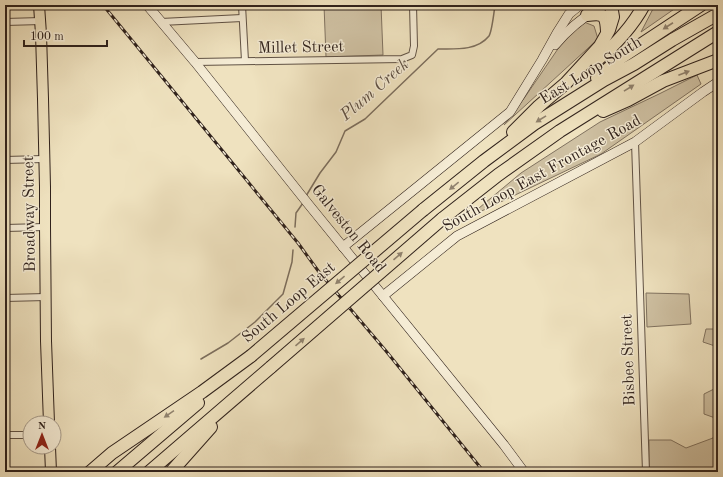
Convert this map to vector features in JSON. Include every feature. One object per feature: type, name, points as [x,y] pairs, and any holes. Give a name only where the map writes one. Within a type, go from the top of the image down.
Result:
[{"type":"highway","points":[[566,83],[600,46],[608,33],[613,17],[611,5]]},
{"type":"highway","points":[[484,161],[539,106],[566,83],[597,60],[621,38],[644,5]]},
{"type":"highway","points":[[574,98],[622,57],[701,5]]},
{"type":"highway","points":[[583,10],[603,16],[606,20],[608,33]]},
{"type":"highway","name":"East Loop South","points":[[484,161],[534,124],[574,98],[718,14]]},
{"type":"highway","name":"East Loop South","points":[[220,414],[271,367],[442,219],[498,175],[560,131],[717,33]]},
{"type":"highway","points":[[560,131],[628,100],[663,81],[718,60]]},
{"type":"highway","name":"South Loop East","points":[[204,394],[423,210],[484,161]]},
{"type":"highway","points":[[90,472],[112,453],[204,394]]},
{"type":"highway","points":[[117,472],[204,394]]},
{"type":"highway","points":[[149,472],[220,414]]},
{"type":"highway","points":[[171,472],[220,414]]},
{"type":"main road","name":"Broadway Street","points":[[39,5],[43,99],[49,415]]},
{"type":"main road","name":"Galveston Road","points":[[148,5],[499,439],[524,472]]},
{"type":"main road","points":[[343,247],[510,112],[542,60],[583,10],[602,5]]},
{"type":"main road","name":"South Loop East Frontage Road","points":[[383,296],[456,236],[635,142],[718,82]]},
{"type":"main road","points":[[50,455],[51,472]]},
{"type":"street","points":[[242,5],[244,61]]},
{"type":"street","name":"Millet Street","points":[[195,62],[402,59],[412,55],[414,46],[413,5]]},
{"type":"street","points":[[161,22],[242,18]]},
{"type":"street","points":[[5,22],[40,20]]},
{"type":"street","name":"Bisbee Street","points":[[635,142],[646,472]]},
{"type":"street","points":[[5,160],[44,159]]},
{"type":"street","points":[[5,228],[45,227]]},
{"type":"street","points":[[5,298],[46,297]]},
{"type":"street","points":[[5,435],[22,435]]},
{"type":"shaded area","points":[[324,5],[381,5],[383,55],[326,57]]},
{"type":"shaded area","points":[[655,5],[680,5],[641,32]]},
{"type":"shaded area","points":[[584,22],[594,26],[598,39],[504,125],[564,40]]},
{"type":"shaded area","points":[[697,75],[701,84],[601,154],[467,218],[521,173],[600,122]]},
{"type":"shaded area","points":[[646,293],[689,294],[691,324],[647,327]]},
{"type":"shaded area","points":[[706,329],[718,329],[718,347],[703,342]]},
{"type":"shaded area","points":[[718,387],[718,419],[704,414],[704,394]]},
{"type":"shaded area","points":[[718,424],[718,472],[649,472],[649,440],[671,440],[686,448],[713,438]]},
{"type":"waterway","name":"Plum Creek","points":[[306,196],[320,173],[336,152],[345,131],[365,119],[438,49],[472,47],[484,41],[490,34],[495,5]]},
{"type":"waterway","name":"Plum Creek","points":[[295,227],[296,213],[303,203]]},
{"type":"waterway","name":"Plum Creek","points":[[201,359],[228,343],[255,322],[283,294],[292,262],[293,250]]},
{"type":"railway","points":[[103,5],[298,243],[319,272],[386,351],[484,472]]}]
